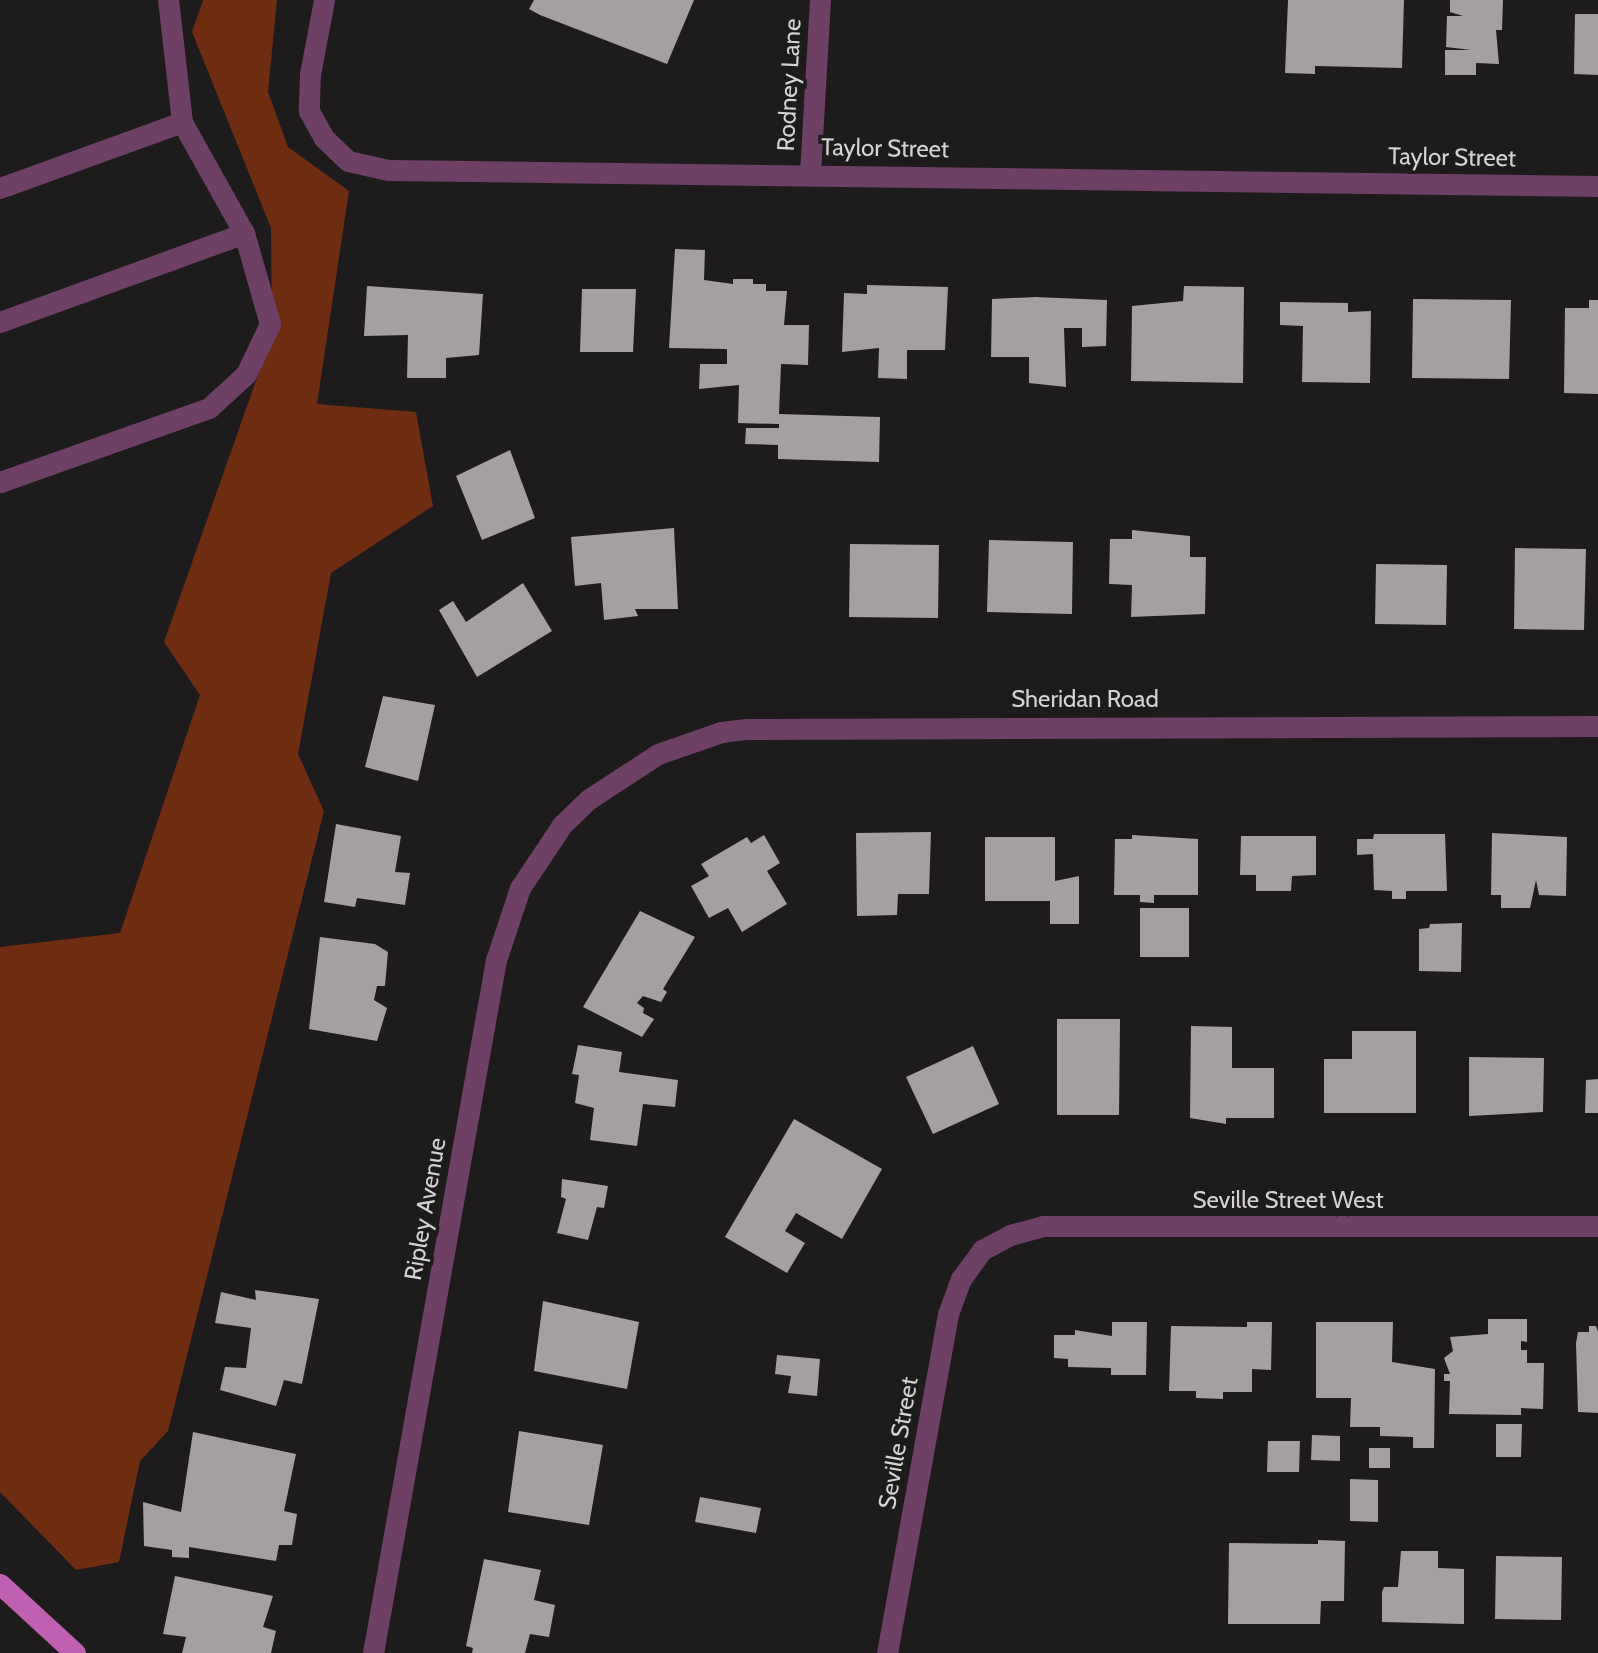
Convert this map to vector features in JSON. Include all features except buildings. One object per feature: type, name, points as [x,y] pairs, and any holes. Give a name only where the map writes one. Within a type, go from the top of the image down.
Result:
[{"type":"main road","points":[[0,1584],[75,1653]]},
{"type":"street","points":[[0,482],[209,408],[246,374],[270,324],[244,233],[182,122],[167,0]]},
{"type":"street","name":"Taylor Street","points":[[324,0],[310,74],[309,111],[324,138],[348,161],[388,170],[810,173],[1598,186]]},
{"type":"street","name":"Rodney Lane","points":[[810,173],[820,0]]},
{"type":"street","points":[[0,188],[182,122]]},
{"type":"street","points":[[0,322],[244,233]]},
{"type":"street","name":"Sheridan Road","points":[[589,799],[658,754],[721,732],[747,729],[1598,726]]},
{"type":"street","name":"Ripley Avenue","points":[[373,1653],[496,960],[520,888],[562,825],[589,799]]},
{"type":"street","name":"Seville Street West","points":[[982,1250],[1010,1235],[1043,1226],[1598,1226]]},
{"type":"street","name":"Seville Street","points":[[887,1653],[948,1314],[961,1279],[982,1250]]},
{"type":"shaded area","points":[[203,0],[277,0],[268,92],[288,147],[349,191],[317,404],[416,412],[433,506],[331,573],[298,754],[324,811],[168,1431],[140,1461],[119,1562],[76,1570],[0,1492],[0,947],[120,933],[200,695],[164,642],[272,335],[271,228],[192,32]]}]
